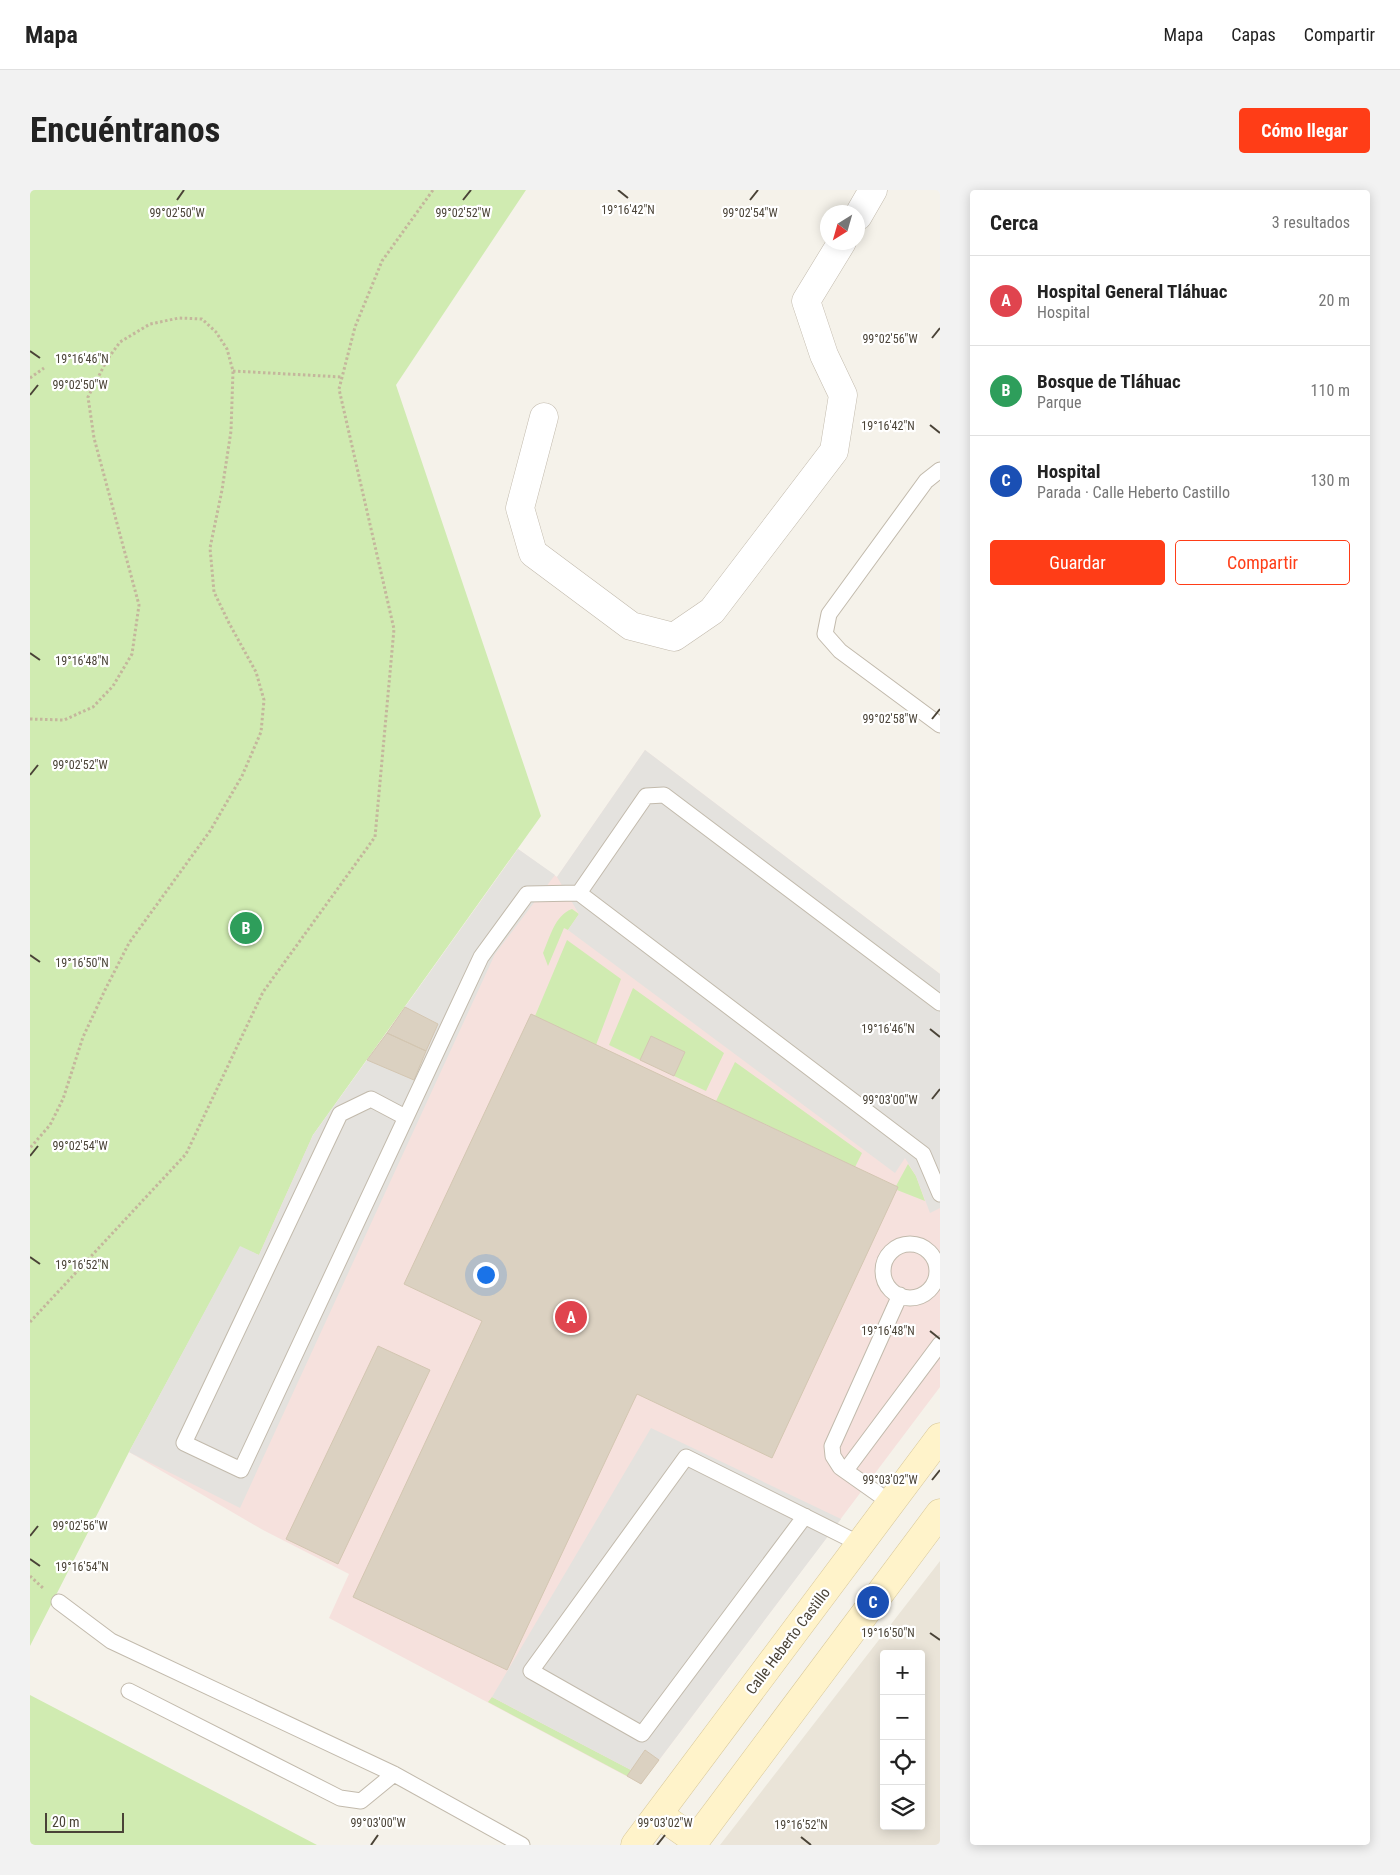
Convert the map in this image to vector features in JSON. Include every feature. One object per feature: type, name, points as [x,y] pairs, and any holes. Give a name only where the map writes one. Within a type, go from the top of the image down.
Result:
[{"type":"main road","name":"Calle Heberto Castillo","points":[[635,1845],[940,1437]]},
{"type":"main road","points":[[658,1814],[693,1842],[940,1513]]},
{"type":"street","points":[[864,205],[872,190]]},
{"type":"street","points":[[544,418],[520,508],[533,553],[631,626],[674,637],[712,612],[834,451],[843,394],[824,355],[806,301],[837,250]]},
{"type":"lane","points":[[940,470],[926,481],[829,614],[825,634],[840,651],[940,726]]},
{"type":"lane","points":[[579,893],[646,796],[664,795],[940,1003]]},
{"type":"lane","points":[[405,1117],[371,1099],[340,1114],[184,1443],[241,1470],[481,957],[526,894],[579,893],[923,1154],[938,1184]]},
{"type":"lane","points":[[891,1503],[840,1467],[834,1456],[832,1446],[900,1295]]},
{"type":"lane","points":[[846,1470],[940,1344]]},
{"type":"lane","points":[[805,1516],[642,1734],[531,1671],[686,1457],[805,1516],[860,1544]]},
{"type":"lane","points":[[59,1602],[111,1641],[394,1774],[522,1845]]},
{"type":"lane","points":[[129,1691],[340,1798],[360,1801],[394,1774]]},
{"type":"path","points":[[30,1322],[186,1154],[263,992],[375,837],[394,629],[339,389],[354,327],[382,261],[433,190]]},
{"type":"path","points":[[30,719],[64,720],[93,707],[113,686],[132,654],[139,605],[94,438],[88,397],[107,360],[120,342],[150,324],[179,318],[202,319],[216,332],[227,349],[233,371],[231,431],[222,490],[210,548],[214,592],[256,672],[264,700],[261,732],[242,776],[210,831],[129,943],[104,990],[83,1037],[63,1099],[50,1125],[30,1148]]},
{"type":"path","points":[[30,378],[44,368]]},
{"type":"path","points":[[233,371],[342,377]]},
{"type":"shaded area","points":[[645,750],[940,974],[940,1387],[641,1784],[329,1618],[349,1574],[263,1530],[129,1452],[257,1215],[518,849],[557,877]]},
{"type":"shaded area","points":[[645,750],[940,974],[940,1208],[930,1213],[916,1176],[905,1158],[895,1173],[568,930],[579,914],[557,877]]},
{"type":"shaded area","points":[[518,849],[555,875],[495,954],[240,1508],[129,1452],[240,1246],[259,1255],[313,1135],[367,1060],[414,1080],[438,1024],[405,1007]]},
{"type":"shaded area","points":[[651,1428],[841,1519],[659,1760],[645,1750],[631,1770],[492,1697]]},
{"type":"shaded area","points":[[940,1561],[940,1845],[720,1845]]},
{"type":"green space","points":[[30,190],[526,190],[396,385],[541,816],[313,1135],[259,1255],[240,1247],[129,1452],[30,1646]]},
{"type":"green space","points":[[572,909],[579,914],[568,930],[564,928],[548,966],[543,953],[551,934],[561,916]]},
{"type":"green space","points":[[567,940],[621,979],[596,1045],[535,1016]]},
{"type":"green space","points":[[633,988],[724,1053],[706,1091],[674,1076],[685,1052],[651,1036],[640,1060],[609,1045]]},
{"type":"green space","points":[[735,1062],[862,1153],[855,1167],[716,1101]]},
{"type":"green space","points":[[908,1164],[916,1176],[925,1201],[897,1190],[898,1187],[896,1186]]},
{"type":"green space","points":[[30,1695],[317,1845],[30,1845]]},
{"type":"green space","points":[[492,1697],[631,1770],[627,1776],[488,1702]]},
{"type":"building","points":[[405,1007],[438,1024],[426,1051],[387,1033]]},
{"type":"building","points":[[531,1014],[898,1187],[772,1458],[637,1394],[507,1670],[353,1597],[482,1321],[404,1284]]},
{"type":"building","points":[[387,1033],[426,1051],[414,1080],[367,1060]]},
{"type":"building","points":[[651,1036],[685,1052],[674,1076],[640,1060]]},
{"type":"building","points":[[378,1346],[430,1370],[338,1564],[286,1539]]},
{"type":"building","points":[[645,1750],[659,1760],[641,1784],[627,1776]]},
{"type":"place","name":"Bosque de Tláhuac","points":[[246,928]]},
{"type":"place","name":"Hospital General Tláhuac","points":[[571,1317]]},
{"type":"place","name":"Hospital","points":[[873,1602]]}]
